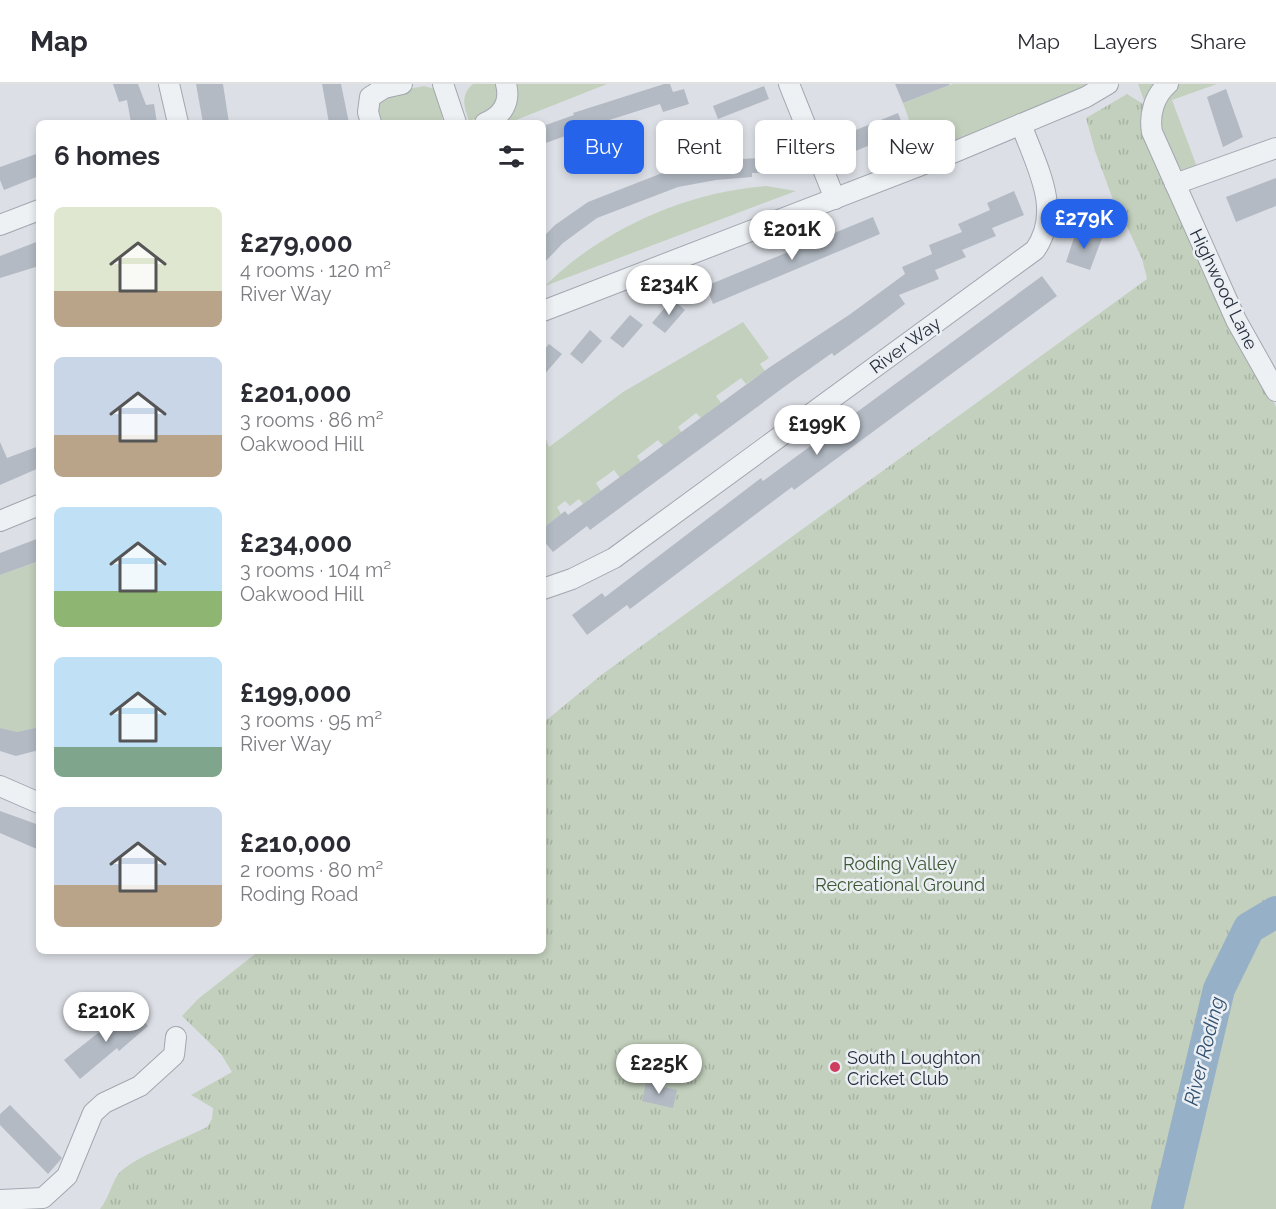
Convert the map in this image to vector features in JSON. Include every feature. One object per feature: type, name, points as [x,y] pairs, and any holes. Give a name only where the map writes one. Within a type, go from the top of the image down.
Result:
[{"type":"street","points":[[170,84],[177,120]]},
{"type":"street","points":[[370,120],[368,112],[370,97],[384,88],[402,84]]},
{"type":"street","points":[[443,84],[455,120]]},
{"type":"street","points":[[492,120],[504,110],[508,99],[506,84]]},
{"type":"street","points":[[789,84],[835,199]]},
{"type":"street","points":[[546,310],[835,199],[1086,98],[1108,84]]},
{"type":"street","name":"Highwood Lane","points":[[1168,84],[1163,88],[1150,118],[1152,132],[1236,320],[1276,392]]},
{"type":"street","name":"River Way","points":[[546,588],[572,579],[614,558],[1035,250],[1045,236],[1048,208],[1045,192],[1021,124]]},
{"type":"street","points":[[1175,184],[1276,148]]},
{"type":"street","points":[[0,225],[36,211]]},
{"type":"street","points":[[0,520],[36,507]]},
{"type":"street","points":[[0,786],[36,802]]},
{"type":"street","points":[[0,1201],[43,1198],[68,1176],[93,1113],[104,1103],[140,1086],[174,1055],[176,1037]]},
{"type":"green space","points":[[473,84],[500,84],[503,92],[492,113],[469,120],[465,97]]},
{"type":"green space","points":[[513,84],[607,84],[516,120],[502,119]]},
{"type":"green space","points":[[953,84],[1103,84],[955,148],[955,120],[909,120],[903,103]]},
{"type":"green space","points":[[1138,84],[1217,84],[1172,100],[1200,175],[1175,184]]},
{"type":"green space","points":[[424,86],[435,89],[446,110],[442,117],[443,120],[379,120],[380,104],[390,94]]},
{"type":"green space","name":"Roding Valley Recreational Ground","points":[[1127,94],[1143,104],[1142,124],[1276,407],[1276,908],[1247,926],[1215,989],[1162,1209],[100,1209],[117,1176],[123,1170],[144,1156],[207,1127],[212,1119],[213,1108],[191,1095],[232,1072],[221,1054],[182,1016],[198,999],[255,954],[546,954],[546,721],[600,676],[1147,279],[1142,259],[1124,220],[1121,221],[1095,151],[1086,118]]},
{"type":"green space","points":[[766,186],[796,191],[546,286],[592,247],[619,231],[676,205],[736,190]]},
{"type":"green space","points":[[743,322],[769,358],[760,364],[765,371],[746,384],[741,378],[716,396],[721,403],[701,418],[696,413],[678,427],[682,433],[664,447],[658,440],[637,456],[641,462],[620,478],[614,470],[596,483],[601,491],[583,504],[579,499],[570,506],[565,501],[557,507],[561,514],[546,526],[546,439],[549,447],[623,392]]},
{"type":"green space","points":[[36,562],[36,728],[13,733],[0,728],[0,575]]},
{"type":"green space","points":[[1276,874],[1276,1209],[1115,1209],[1191,984]]},
{"type":"building","points":[[113,84],[138,84],[146,105],[154,104],[157,120],[130,120],[127,100],[119,102]]},
{"type":"building","points":[[196,84],[223,84],[229,120],[202,120]]},
{"type":"building","points":[[322,84],[341,84],[348,120],[328,120]]},
{"type":"building","points":[[664,84],[670,84],[673,92],[684,89],[689,104],[663,112],[660,104],[609,120],[564,120],[564,136],[546,143],[546,125],[574,115],[573,113]]},
{"type":"building","points":[[895,84],[949,84],[950,85],[903,103]]},
{"type":"building","points":[[764,86],[769,99],[718,119],[713,106]]},
{"type":"building","points":[[1226,89],[1243,137],[1223,147],[1207,97]]},
{"type":"building","points":[[898,113],[901,120],[881,120]]},
{"type":"building","points":[[868,125],[868,146],[856,151],[856,130]]},
{"type":"building","points":[[36,154],[36,177],[4,190],[0,180],[0,167]]},
{"type":"building","points":[[755,158],[755,173],[752,173],[752,177],[716,180],[678,187],[597,218],[563,243],[546,261],[546,234],[588,202],[660,174],[743,174],[743,159]]},
{"type":"building","points":[[1276,178],[1276,206],[1236,222],[1226,197]]},
{"type":"building","points":[[1014,191],[1024,215],[992,228],[996,236],[962,250],[966,257],[935,270],[939,279],[899,295],[905,304],[834,356],[832,353],[791,382],[590,530],[587,526],[553,552],[546,544],[546,526],[565,511],[568,515],[770,367],[849,315],[905,274],[902,267],[932,254],[929,245],[962,232],[958,224],[990,210],[987,203]]},
{"type":"building","points":[[873,217],[880,234],[713,304],[706,286]]},
{"type":"building","points":[[1077,229],[1102,238],[1090,270],[1066,262]]},
{"type":"building","points":[[36,242],[36,267],[0,278],[0,256]]},
{"type":"building","points":[[1042,276],[1057,296],[794,490],[792,487],[630,609],[627,605],[587,635],[572,615],[602,593],[605,597],[761,478],[763,481]]},
{"type":"building","points":[[672,299],[685,310],[665,333],[652,323]]},
{"type":"building","points":[[630,315],[643,325],[623,348],[610,338]]},
{"type":"building","points":[[590,330],[602,341],[582,364],[570,354]]},
{"type":"building","points":[[549,344],[562,354],[546,373],[546,348]]},
{"type":"building","points":[[0,442],[7,458],[36,447],[36,469],[0,485]]},
{"type":"building","points":[[36,539],[36,562],[0,575],[0,553]]},
{"type":"building","points":[[0,728],[17,732],[36,728],[36,751],[16,756],[0,751]]},
{"type":"building","points":[[0,811],[36,824],[36,849],[0,833]]},
{"type":"building","points":[[131,1007],[148,1026],[119,1051],[117,1048],[80,1079],[64,1060]]},
{"type":"building","points":[[646,1083],[677,1090],[673,1108],[642,1101]]},
{"type":"building","points":[[10,1105],[62,1158],[48,1174],[0,1125],[0,1114]]},
{"type":"waterway","name":"River Roding","points":[[1167,1209],[1219,989],[1249,928],[1276,912]]},
{"type":"place","name":"South Loughton Cricket Club","points":[[835,1067]]}]
